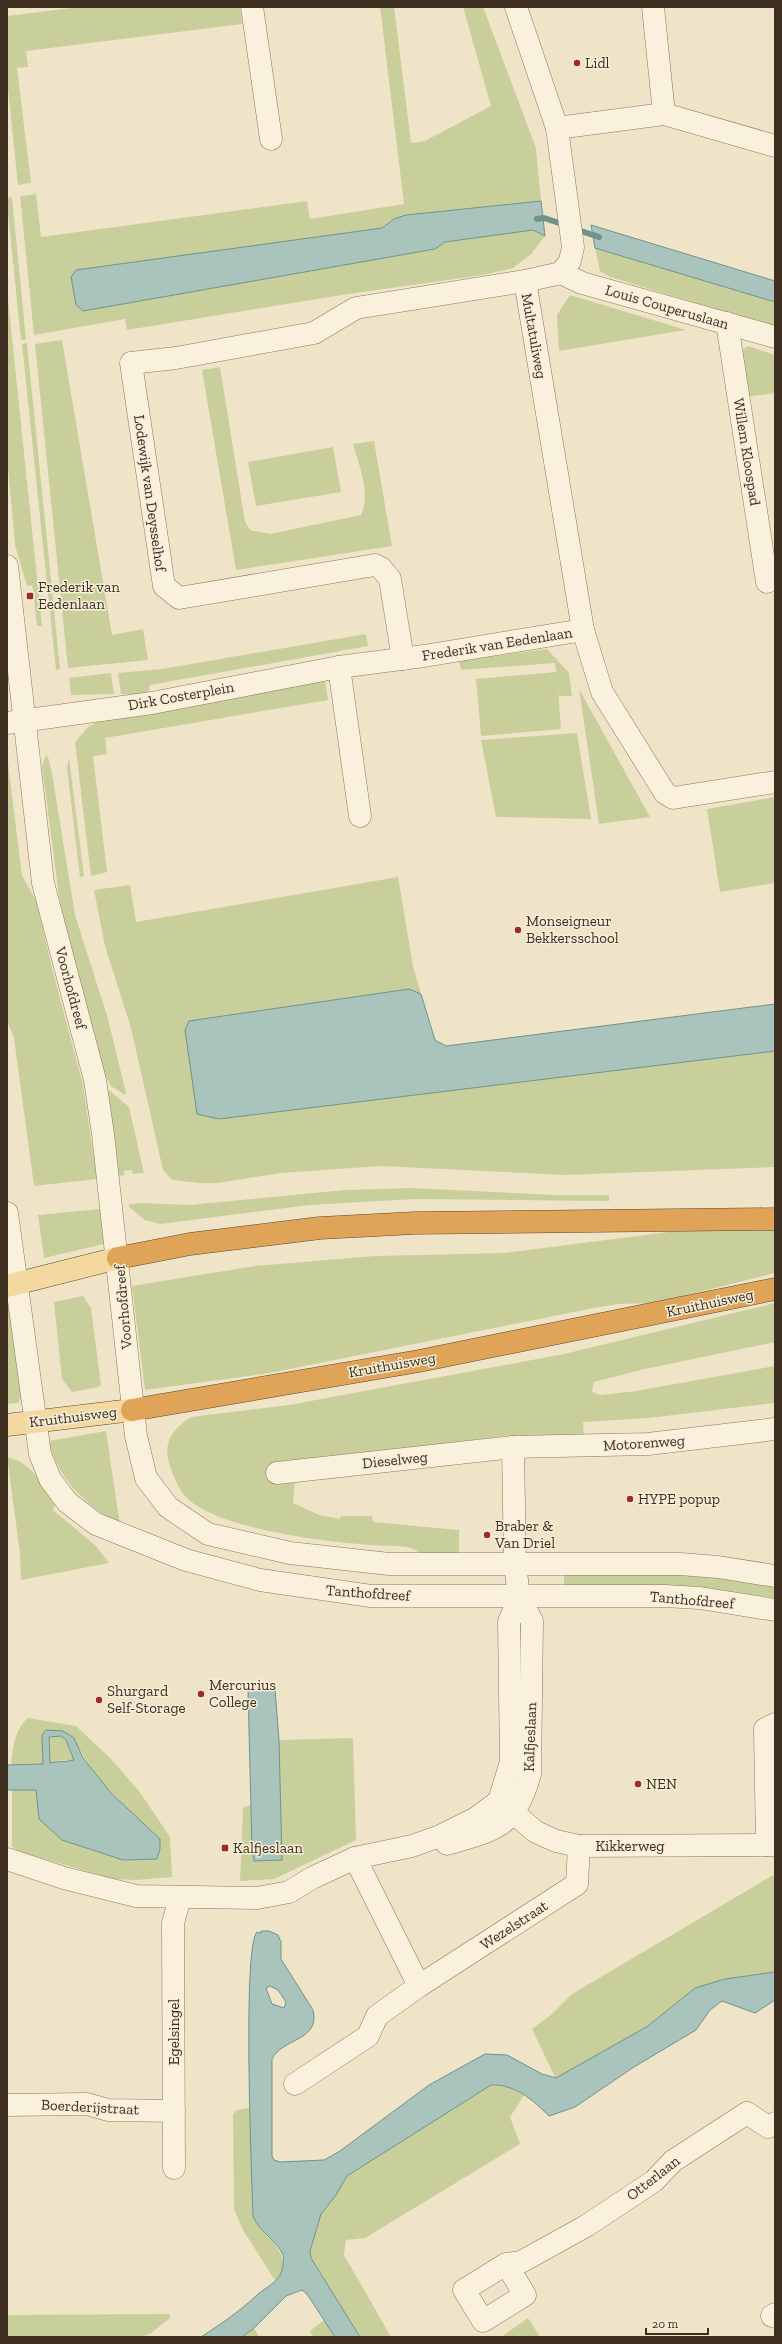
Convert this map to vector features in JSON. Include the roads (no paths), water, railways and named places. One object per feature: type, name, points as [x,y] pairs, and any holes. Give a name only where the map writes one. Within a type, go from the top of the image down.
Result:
[{"type":"highway","points":[[118,1258],[190,1244],[320,1228],[415,1223],[775,1219]]},
{"type":"highway","name":"Kruithuisweg","points":[[132,1410],[426,1359],[775,1289]]},
{"type":"main road","points":[[12,1285],[118,1258]]},
{"type":"main road","name":"Kruithuisweg","points":[[7,1425],[132,1410]]},
{"type":"street","points":[[252,7],[271,140]]},
{"type":"street","points":[[516,7],[558,128],[573,247],[570,261],[561,273]]},
{"type":"street","points":[[653,7],[664,114]]},
{"type":"street","points":[[558,128],[664,114],[775,146]]},
{"type":"street","name":"Multatuliweg","points":[[561,273],[525,281],[583,630]]},
{"type":"street","name":"Louis Couperuslaan","points":[[561,273],[582,283],[775,337]]},
{"type":"street","name":"Lodewijk van Deysselhof","points":[[403,659],[390,579],[381,568],[375,565],[179,598],[164,586],[131,363],[176,358],[314,333],[356,308],[525,281]]},
{"type":"street","name":"Willem Kloospad","points":[[727,323],[767,582]]},
{"type":"street","name":"Voorhofdreef","points":[[7,566],[15,722],[43,883],[95,1080],[118,1258],[132,1410]]},
{"type":"street","name":"Frederik van Eedenlaan","points":[[403,659],[583,630],[602,692],[665,793],[673,798],[775,782]]},
{"type":"street","name":"Dirk Costerplein","points":[[15,722],[152,703],[339,667],[403,659]]},
{"type":"street","points":[[339,667],[360,816]]},
{"type":"street","points":[[7,1213],[12,1285],[36,1421]]},
{"type":"street","name":"Tanthofdreef","points":[[132,1410],[146,1478],[168,1507],[208,1534],[290,1553],[390,1564],[680,1564],[718,1567],[775,1576]]},
{"type":"street","name":"Tanthofdreef","points":[[36,1421],[40,1454],[44,1467],[67,1502],[96,1524],[186,1560],[260,1580],[371,1596],[700,1598],[775,1610]]},
{"type":"street","name":"Motorenweg","points":[[513,1447],[648,1444],[775,1429]]},
{"type":"street","name":"Kalfjeslaan","points":[[507,1807],[511,1762],[509,1622],[519,1597],[515,1564],[513,1447]]},
{"type":"street","name":"Dieselweg","points":[[277,1473],[513,1447]]},
{"type":"street","points":[[771,1845],[765,1729],[775,1724]]},
{"type":"street","points":[[7,1858],[64,1878],[136,1896],[228,1899],[274,1896],[289,1892],[312,1878],[355,1858],[412,1846],[440,1836],[476,1818],[507,1807]]},
{"type":"street","name":"Kikkerweg","points":[[507,1807],[536,1832],[556,1841],[579,1846],[771,1845]]},
{"type":"street","name":"Wezelstraat","points":[[295,2084],[368,2036],[377,2016],[419,1986],[578,1884],[579,1846]]},
{"type":"street","points":[[355,1858],[419,1986]]},
{"type":"street","name":"Egelsingel","points":[[174,2168],[173,1924],[180,1898]]},
{"type":"street","name":"Boerderijstraat","points":[[7,2105],[87,2104],[108,2110],[174,2111]]},
{"type":"street","name":"Otterlaan","points":[[506,2264],[521,2262],[579,2230],[654,2181],[673,2161],[747,2113],[773,2129]]},
{"type":"water","points":[[541,201],[545,236],[533,230],[445,242],[435,249],[83,311],[76,305],[71,277],[76,270],[382,228],[394,219],[406,215]]},
{"type":"water","points":[[591,225],[775,281],[775,302],[595,248]]},
{"type":"water","points":[[409,989],[421,994],[435,1040],[446,1046],[775,1004],[775,1051],[219,1119],[197,1114],[185,1030],[189,1021]]},
{"type":"water","points":[[275,1689],[279,1740],[282,1860],[254,1861],[252,1849],[248,1690]]},
{"type":"water","points":[[46,1730],[63,1731],[74,1738],[83,1758],[111,1793],[160,1839],[160,1849],[157,1859],[123,1860],[62,1840],[39,1819],[36,1790],[7,1790],[7,1765],[43,1764],[42,1735]],"holes":[[[61,1736],[66,1740],[74,1760],[50,1763],[49,1737]]]},
{"type":"water","points":[[261,1931],[269,1931],[278,1935],[281,1942],[281,1959],[313,2010],[314,2020],[311,2028],[306,2034],[277,2052],[272,2059],[272,2156],[274,2160],[280,2162],[324,2160],[340,2151],[429,2085],[485,2054],[507,2055],[542,2074],[556,2078],[648,2026],[695,1988],[725,1979],[775,1972],[775,2000],[755,2013],[722,2001],[710,2010],[696,2030],[634,2067],[575,2107],[549,2116],[537,2104],[516,2090],[500,2085],[491,2085],[347,2176],[336,2195],[321,2214],[310,2251],[311,2258],[360,2337],[335,2337],[307,2294],[302,2290],[286,2296],[254,2328],[242,2337],[201,2337],[230,2317],[274,2282],[280,2275],[283,2264],[281,2250],[260,2228],[253,2217],[249,2067],[250,1978],[252,1947],[257,1932],[261,1933]],"holes":[[[270,1986],[278,1990],[286,2002],[284,2008],[272,2004],[266,1988]]]},
{"type":"waterway","points":[[537,219],[544,218],[565,225]]},
{"type":"waterway","points":[[575,229],[599,237]]},
{"type":"place","name":"Lidl","points":[[577,63]]},
{"type":"place","name":"Frederik van Eedenlaan","points":[[30,596]]},
{"type":"place","name":"Monseigneur Bekkersschool","points":[[518,930]]},
{"type":"place","name":"HYPE popup","points":[[630,1499]]},
{"type":"place","name":"Braber & Van Driel","points":[[487,1535]]},
{"type":"place","name":"Mercurius College","points":[[201,1694]]},
{"type":"place","name":"Shurgard Self-Storage","points":[[99,1700]]},
{"type":"place","name":"NEN","points":[[638,1784]]},
{"type":"place","name":"Kalfjeslaan","points":[[225,1848]]}]
